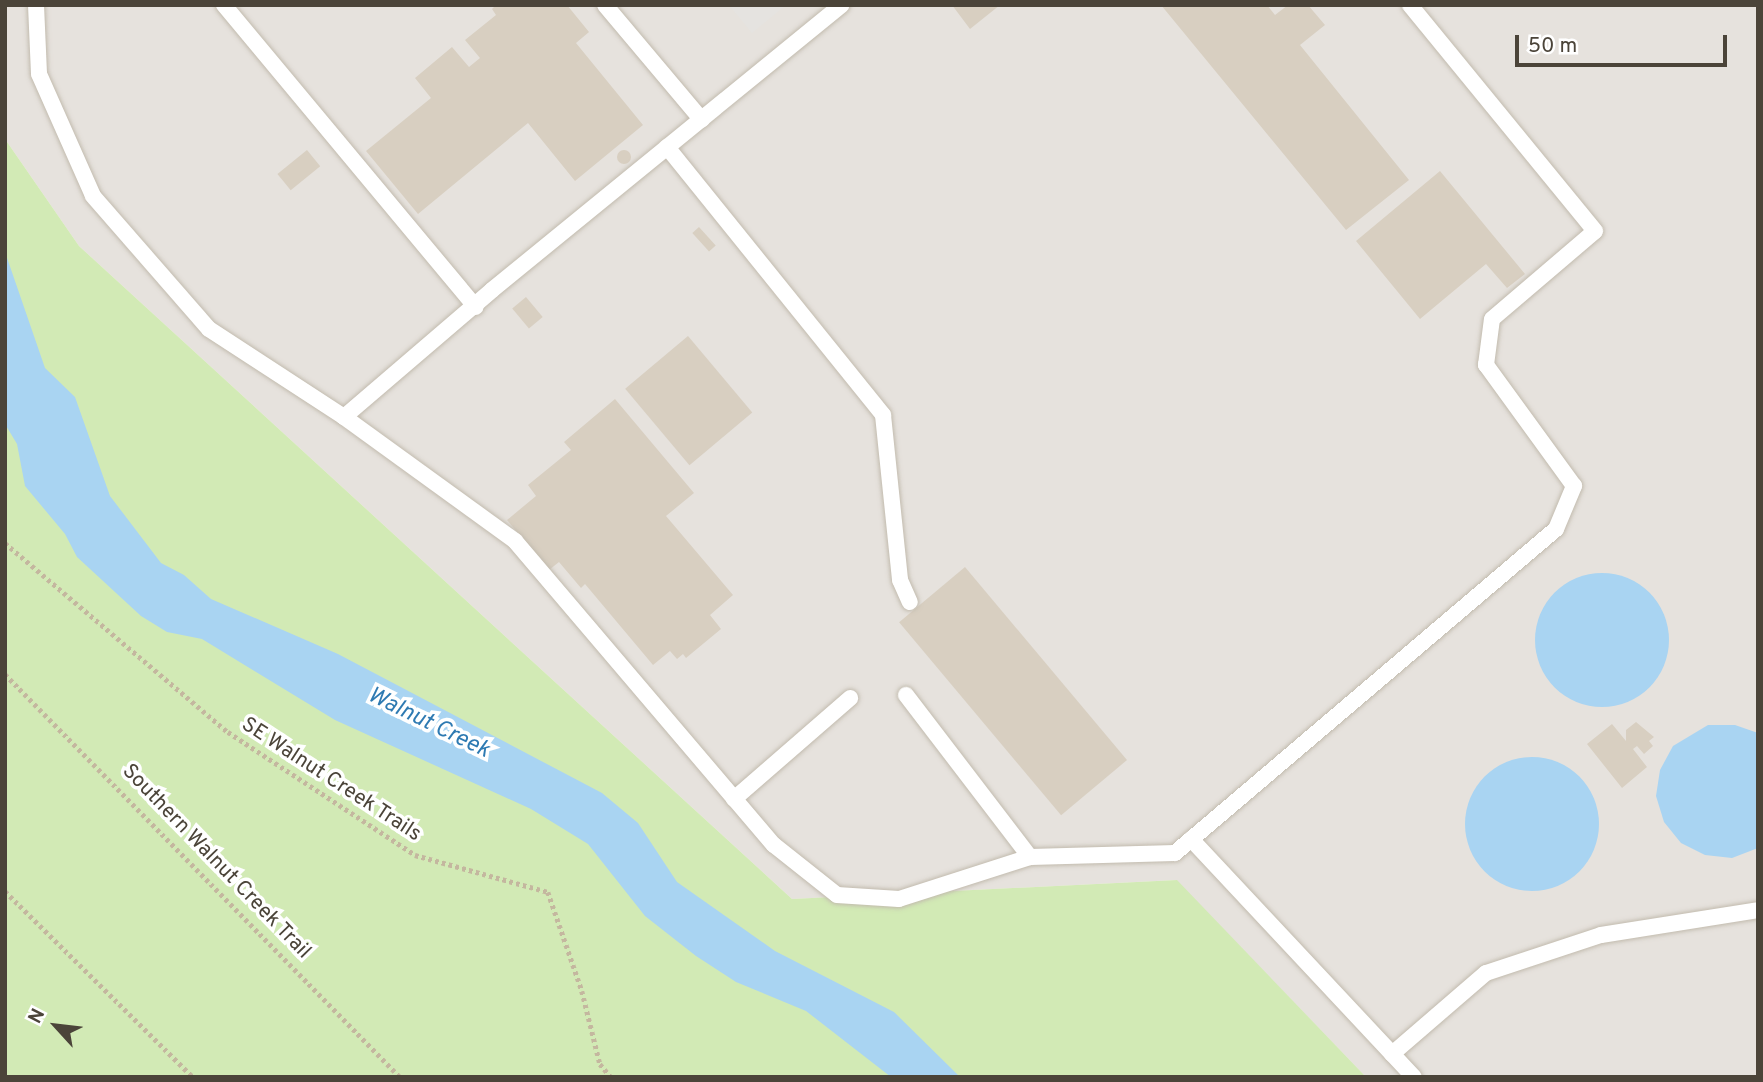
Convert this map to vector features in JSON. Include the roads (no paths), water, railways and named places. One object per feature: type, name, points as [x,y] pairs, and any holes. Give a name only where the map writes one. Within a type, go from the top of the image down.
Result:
[{"type":"lane","points":[[36,5],[39,74],[93,196],[209,329],[344,416],[515,541],[774,845],[837,895],[899,899],[1030,857],[1175,853],[1556,529],[1574,486],[1486,365],[1492,319],[1595,231],[1410,5]]},
{"type":"lane","points":[[224,5],[476,307]]},
{"type":"lane","points":[[605,5],[702,120]]},
{"type":"lane","points":[[344,416],[842,5]]},
{"type":"lane","points":[[667,147],[883,415],[900,580],[910,602]]},
{"type":"lane","points":[[906,695],[1030,857]]},
{"type":"lane","points":[[734,799],[850,698]]},
{"type":"lane","points":[[1191,839],[1414,1077]]},
{"type":"lane","points":[[1392,1054],[1486,973],[1601,935],[1758,910]]},
{"type":"water","name":"Walnut Creek","points":[[5,252],[45,368],[75,397],[110,496],[161,563],[184,575],[211,599],[338,654],[602,793],[638,823],[677,882],[775,951],[894,1012],[960,1077],[891,1077],[806,1011],[736,982],[696,956],[645,916],[588,844],[531,809],[335,720],[202,639],[167,632],[141,616],[77,557],[65,534],[25,486],[17,444],[5,424]]},
{"type":"water","points":[[1602,573],[1628,578],[1649,593],[1664,614],[1669,640],[1664,666],[1649,687],[1628,702],[1602,707],[1576,702],[1555,687],[1540,666],[1535,640],[1540,614],[1555,593],[1576,578]]},
{"type":"water","points":[[1708,725],[1735,725],[1758,733],[1758,848],[1732,858],[1705,855],[1681,843],[1664,822],[1656,796],[1660,770],[1673,746]]},
{"type":"water","points":[[1532,757],[1558,762],[1579,777],[1594,798],[1599,824],[1594,850],[1579,871],[1558,886],[1532,891],[1506,886],[1485,871],[1470,850],[1465,824],[1470,798],[1485,777],[1506,762]]}]
